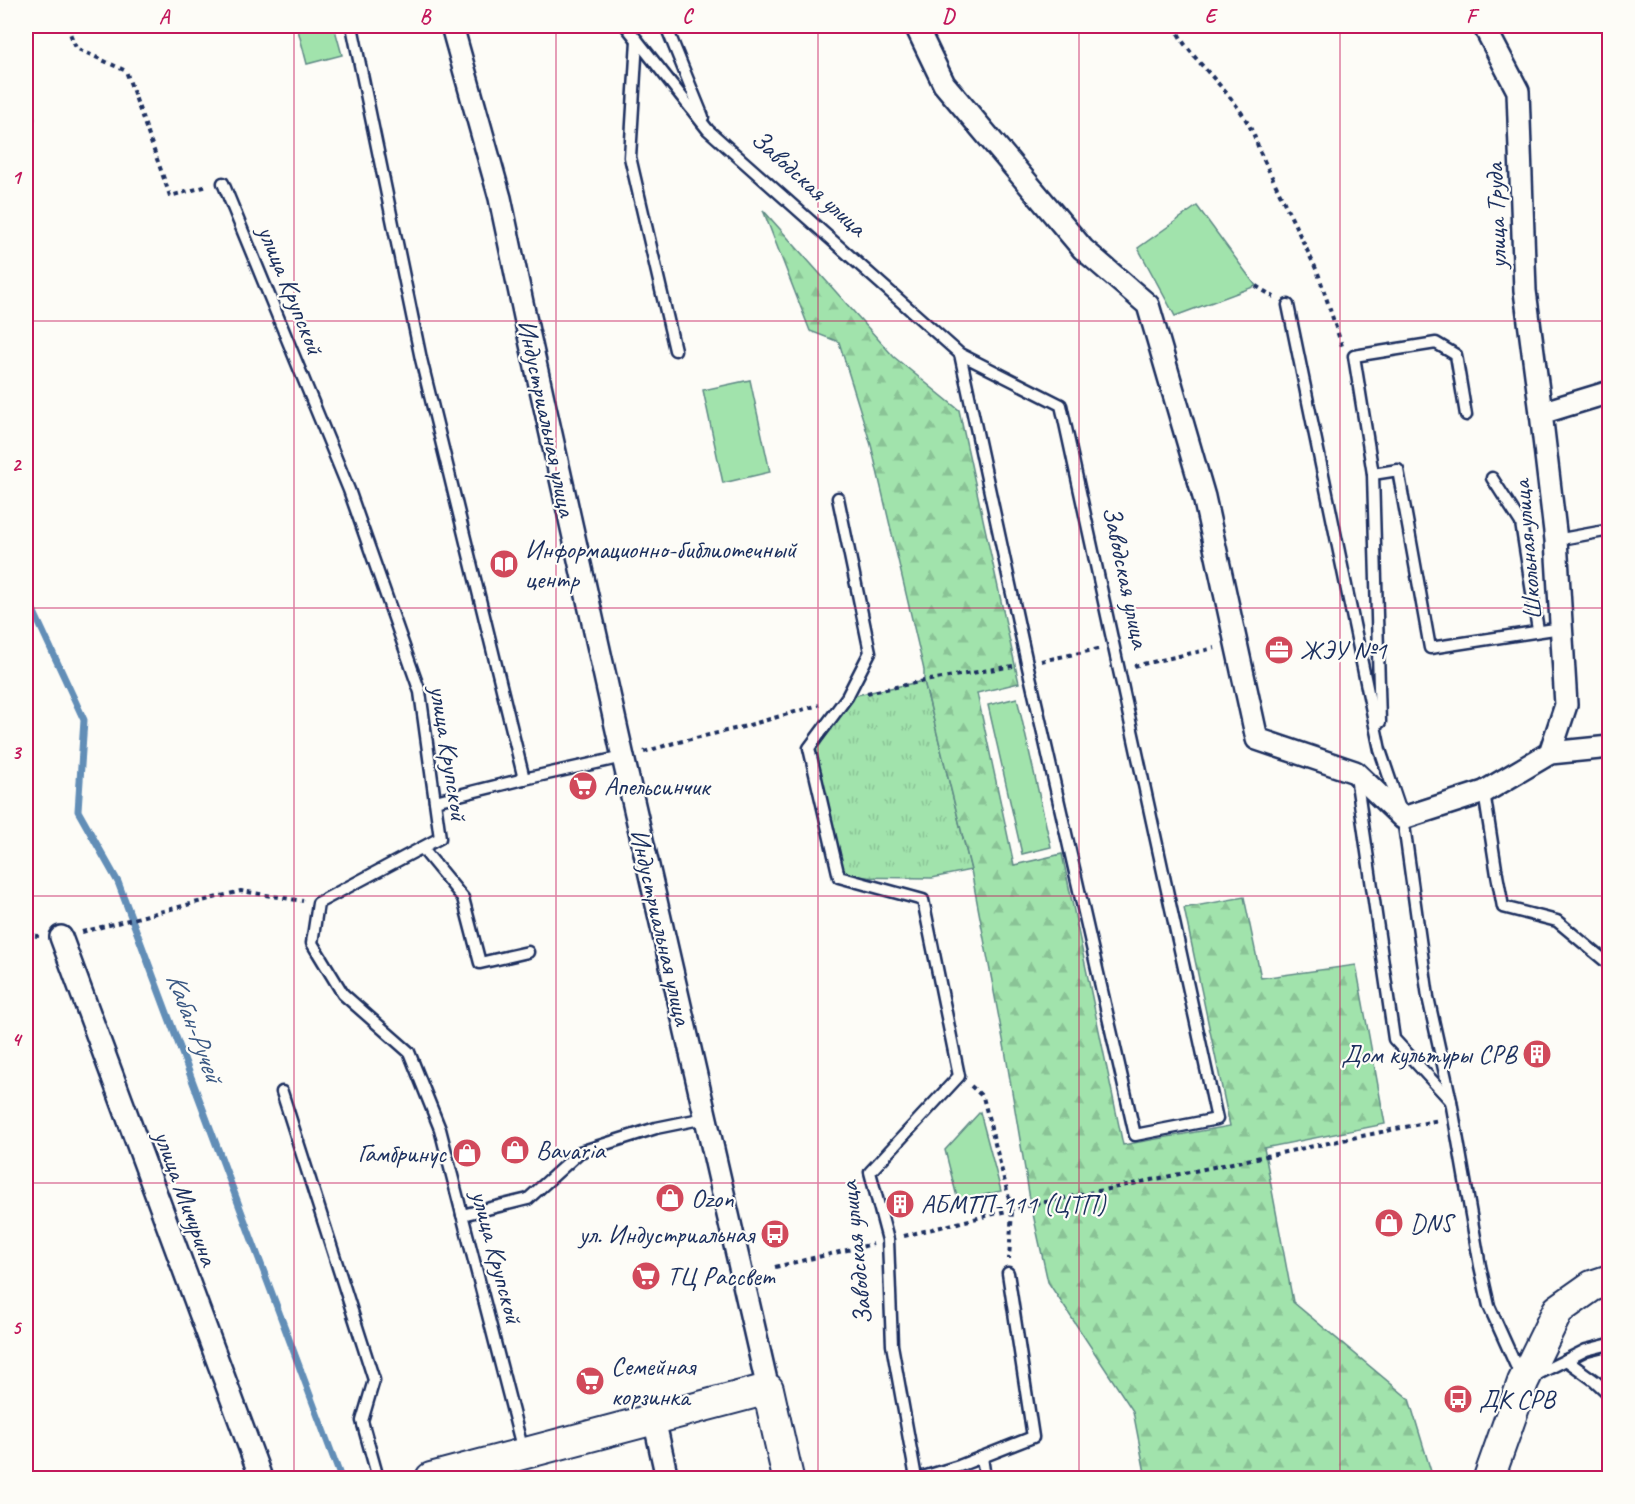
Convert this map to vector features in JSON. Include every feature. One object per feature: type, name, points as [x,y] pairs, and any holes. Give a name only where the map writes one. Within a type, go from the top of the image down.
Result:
[{"type":"street","name":"Индустриальная улица","points":[[452,26],[500,198],[623,756],[788,1479]]},
{"type":"street","points":[[916,26],[944,84],[1083,249],[1148,305],[1204,497],[1257,739],[1355,772],[1404,818],[1484,792],[1551,753],[1610,747]]},
{"type":"street","name":"улица Труда","points":[[1484,26],[1518,91],[1525,291],[1541,413]]},
{"type":"street","points":[[1541,413],[1610,392]]},
{"type":"street","name":"Школьная улица","points":[[1541,413],[1556,540],[1566,705],[1551,753]]},
{"type":"street","name":"улица Мичурина","points":[[61,937],[261,1479]]},
{"type":"street","points":[[1490,1476],[1523,1382],[1558,1310],[1592,1286],[1610,1280]]},
{"type":"street","points":[[431,1479],[768,1389]]},
{"type":"street","points":[[654,1419],[667,1479]]},
{"type":"lane","points":[[352,26],[421,359],[524,778]]},
{"type":"lane","name":"Заводская улица","points":[[626,26],[708,130],[960,354],[1061,405],[1217,1119],[1135,1135],[1027,663]]},
{"type":"lane","name":"Заводская улица","points":[[666,26],[708,130]]},
{"type":"lane","points":[[637,40],[630,157],[675,350]]},
{"type":"lane","name":"улица Крупской","points":[[223,183],[349,490],[420,692],[440,838],[318,903],[312,943],[343,994],[409,1052],[440,1129],[524,1454]]},
{"type":"lane","points":[[1288,304],[1380,750],[1404,818],[1428,997],[1451,1101],[1489,1306],[1523,1382],[1586,1350],[1610,1344]]},
{"type":"lane","points":[[1380,750],[1373,474],[1354,356],[1436,343],[1456,355],[1466,415]]},
{"type":"lane","points":[[960,354],[1027,663]]},
{"type":"lane","points":[[1373,474],[1398,470],[1430,648],[1561,628]]},
{"type":"lane","points":[[1492,478],[1521,523],[1538,630]]},
{"type":"lane","name":"Заводская улица","points":[[838,498],[870,652],[847,697],[809,748],[839,877],[923,900],[959,1076],[870,1172],[888,1240],[892,1345],[918,1479]]},
{"type":"lane","points":[[1556,540],[1610,530]]},
{"type":"lane","points":[[435,801],[623,756]]},
{"type":"lane","points":[[1355,772],[1394,1039],[1451,1101]]},
{"type":"lane","points":[[1484,792],[1503,907],[1557,921],[1610,965]]},
{"type":"lane","points":[[422,848],[463,898],[480,963],[528,952]]},
{"type":"lane","points":[[282,1092],[374,1380],[362,1421],[378,1479]]},
{"type":"lane","points":[[462,1215],[528,1199],[580,1152],[656,1128],[705,1118]]},
{"type":"lane","points":[[918,1479],[1034,1437],[1008,1273]]},
{"type":"lane","points":[[1566,1360],[1610,1395]]},
{"type":"lane","points":[[982,1457],[985,1479]]},
{"type":"path","points":[[67,26],[76,48],[126,70],[171,196],[223,183]]},
{"type":"path","points":[[1174,26],[1184,45],[1224,89],[1255,134],[1259,150],[1318,273],[1342,346],[1354,356]]},
{"type":"path","points":[[1119,669],[1236,644]]},
{"type":"path","points":[[924,681],[1114,645]]},
{"type":"path","points":[[644,753],[674,743],[739,728]]},
{"type":"path","points":[[121,923],[241,891],[318,903]]},
{"type":"path","points":[[983,1097],[1012,1210],[1008,1273]]},
{"type":"path","points":[[949,1225],[1453,1117]]},
{"type":"path","points":[[775,1267],[864,1246]]},
{"type":"path","points":[[1605,1419],[1610,1437]]},
{"type":"green space","points":[[297,26],[334,26],[342,55],[307,64]]},
{"type":"green space","points":[[1197,206],[1256,286],[1175,316],[1138,248]]},
{"type":"green space","points":[[763,210],[894,357],[959,410],[1019,683],[977,693],[1014,865],[1062,854],[1123,1145],[1230,1126],[1184,908],[1244,897],[1261,978],[1356,965],[1385,1124],[1264,1148],[1293,1302],[1409,1399],[1433,1478],[1146,1478],[1133,1411],[1048,1282],[1031,1205],[971,870],[924,681],[924,670],[871,445],[839,342],[810,331]]},
{"type":"green space","points":[[750,380],[770,472],[723,483],[703,390]]},
{"type":"green space","points":[[924,681],[971,870],[932,878],[839,877],[809,748],[847,697]]},
{"type":"green space","points":[[1017,698],[1051,847],[1022,854],[988,705]]},
{"type":"green space","points":[[980,1112],[1001,1191],[958,1201],[945,1150]]},
{"type":"waterway","name":"Кабан-Ручей","points":[[26,114],[32,119],[26,136]]},
{"type":"waterway","name":"Кабан-Ручей","points":[[26,595],[84,720],[78,811],[118,882],[341,1478]]},
{"type":"place","name":"Информационно-библиотечный центр","points":[[504,564]]},
{"type":"place","name":"ЖЭУ №1","points":[[1279,650]]},
{"type":"place","name":"Апельсинчик","points":[[583,786]]},
{"type":"place","name":"Дом культуры СРВ","points":[[1537,1054]]},
{"type":"place","name":"Bavaria","points":[[515,1150]]},
{"type":"place","name":"Гамбринус","points":[[467,1153]]},
{"type":"place","name":"Ozon","points":[[670,1198]]},
{"type":"place","name":"АБМТП-111 (ЦТП)","points":[[900,1204]]},
{"type":"place","name":"DNS","points":[[1389,1223]]},
{"type":"place","name":"ул. Индустриальная","points":[[775,1234]]},
{"type":"place","name":"ТЦ Рассвет","points":[[646,1276]]},
{"type":"place","name":"Семейная корзинка","points":[[590,1381]]},
{"type":"place","name":"ДК СРВ","points":[[1458,1399]]}]
